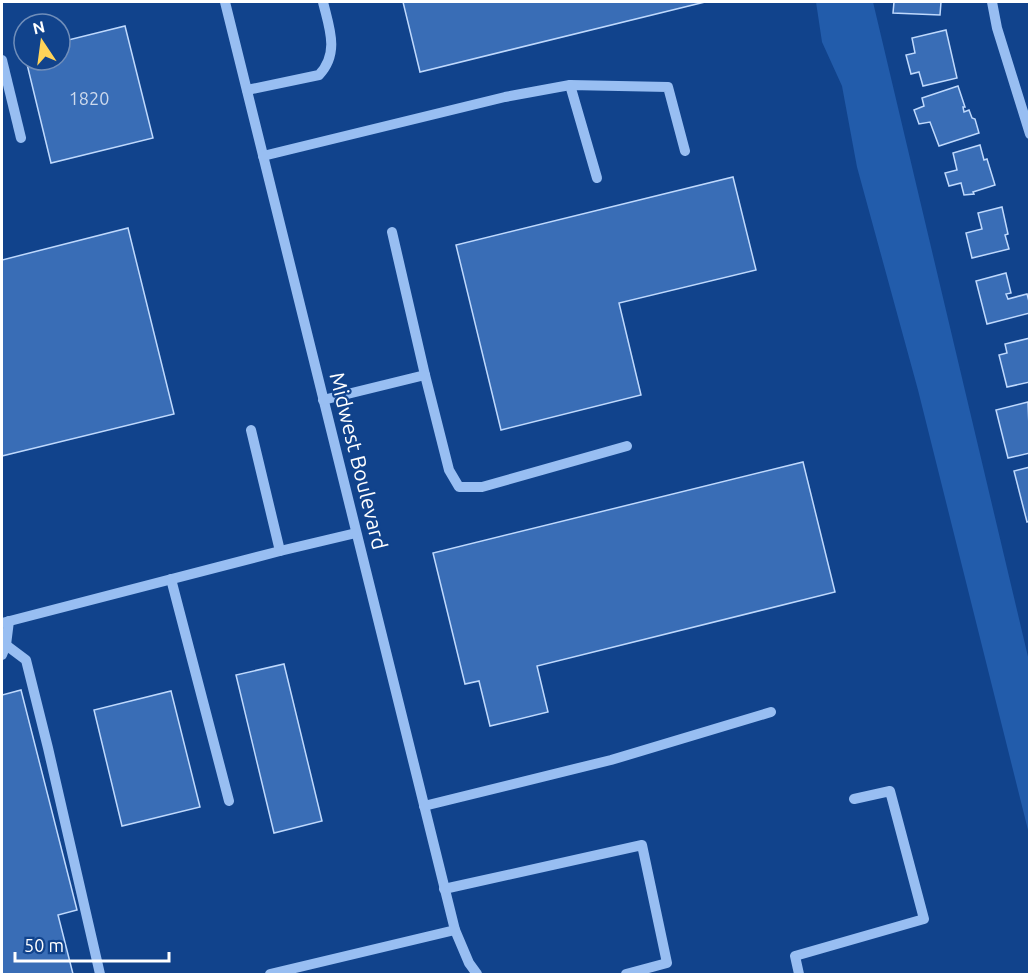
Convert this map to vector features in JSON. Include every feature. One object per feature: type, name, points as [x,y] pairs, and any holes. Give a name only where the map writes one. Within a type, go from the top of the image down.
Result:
[{"type":"street","name":"Midwest Boulevard","points":[[225,2],[444,890],[455,930],[469,963],[477,975]]},
{"type":"street","points":[[247,90],[319,75],[328,66],[333,43],[323,2]]},
{"type":"street","points":[[992,2],[995,21],[1029,134]]},
{"type":"street","points":[[2,60],[21,138]]},
{"type":"street","points":[[570,85],[597,178]]},
{"type":"street","points":[[263,156],[505,97],[570,85],[668,87],[685,151]]},
{"type":"street","points":[[392,232],[449,470],[459,487],[482,487],[627,446]]},
{"type":"street","points":[[323,400],[425,375]]},
{"type":"street","points":[[251,430],[280,551]]},
{"type":"street","points":[[100,975],[26,660],[4,650],[5,622],[356,533]]},
{"type":"street","points":[[171,579],[229,801]]},
{"type":"street","points":[[424,807],[610,760],[771,712]]},
{"type":"street","points":[[799,975],[795,956],[924,920],[890,791],[854,799]]},
{"type":"street","points":[[444,890],[642,845],[667,963],[626,975]]},
{"type":"street","points":[[270,975],[455,930]]},
{"type":"shaded area","points":[[816,2],[873,2],[1029,661],[1029,834],[918,390],[857,167],[842,86],[822,42]]},
{"type":"building","points":[[403,2],[705,2],[420,72]]},
{"type":"building","points":[[894,2],[941,2],[940,15],[893,13]]},
{"type":"building","points":[[125,26],[153,138],[51,163],[29,72],[72,72],[72,39]]},
{"type":"building","points":[[946,30],[957,78],[923,86],[919,72],[911,74],[906,55],[915,53],[912,38]]},
{"type":"building","points":[[958,86],[965,107],[963,107],[964,112],[969,110],[972,118],[975,119],[979,133],[939,146],[930,122],[919,124],[914,110],[924,106],[922,98]]},
{"type":"building","points":[[980,145],[995,185],[973,192],[974,194],[964,195],[961,183],[949,186],[945,173],[957,170],[953,153]]},
{"type":"building","points":[[733,177],[756,270],[619,303],[641,395],[501,430],[456,245]]},
{"type":"building","points":[[1002,207],[1009,249],[972,258],[966,233],[982,229],[978,213]]},
{"type":"building","points":[[128,228],[174,414],[2,456],[2,260]]},
{"type":"building","points":[[1006,273],[1011,293],[1006,294],[1008,299],[1027,294],[1030,313],[987,324],[976,281]]},
{"type":"building","points":[[1030,338],[1030,382],[1007,387],[999,355],[1007,353],[1005,344]]},
{"type":"building","points":[[1028,402],[1030,453],[1008,458],[996,410]]},
{"type":"building","points":[[803,462],[835,592],[537,666],[548,712],[490,726],[479,681],[465,684],[433,553]]},
{"type":"building","points":[[1030,467],[1030,521],[1027,522],[1014,471]]},
{"type":"building","points":[[284,664],[322,821],[274,833],[236,675]]},
{"type":"building","points":[[21,690],[77,910],[58,915],[73,974],[2,974],[2,695]]},
{"type":"building","points":[[171,691],[200,807],[122,826],[94,710]]}]
